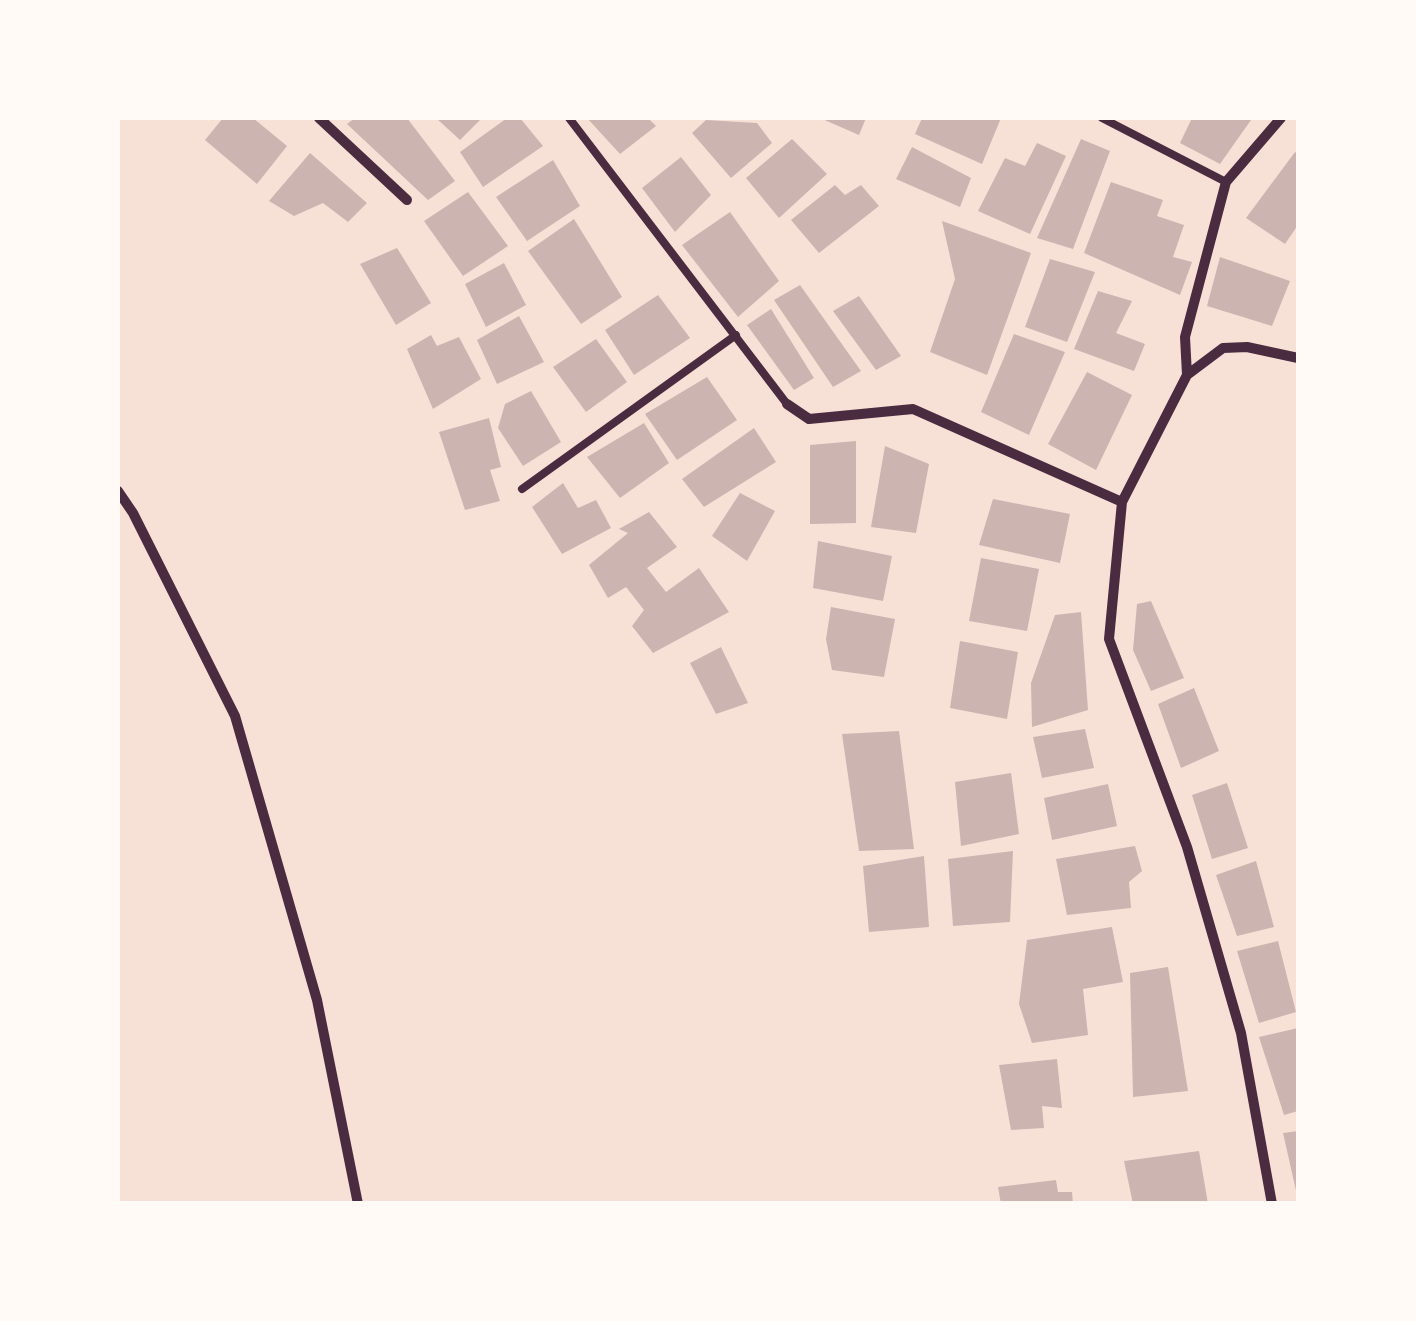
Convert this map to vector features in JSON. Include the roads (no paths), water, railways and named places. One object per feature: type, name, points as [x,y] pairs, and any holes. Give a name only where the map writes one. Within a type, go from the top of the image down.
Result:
[{"type":"street","points":[[320,118],[406,200]]},
{"type":"street","points":[[1188,375],[1185,337],[1226,182],[1282,118]]},
{"type":"street","points":[[1272,1204],[1240,1033],[1188,847],[1109,639],[1122,502],[1188,375],[1223,348],[1246,347],[1298,358]]},
{"type":"street","points":[[787,404],[809,419],[913,409],[1122,502]]},
{"type":"street","points":[[118,491],[133,513],[235,716],[317,1000],[358,1204]]},
{"type":"lane","points":[[569,118],[787,404]]},
{"type":"lane","points":[[1102,118],[1226,182]]},
{"type":"lane","points":[[522,489],[736,335]]}]
